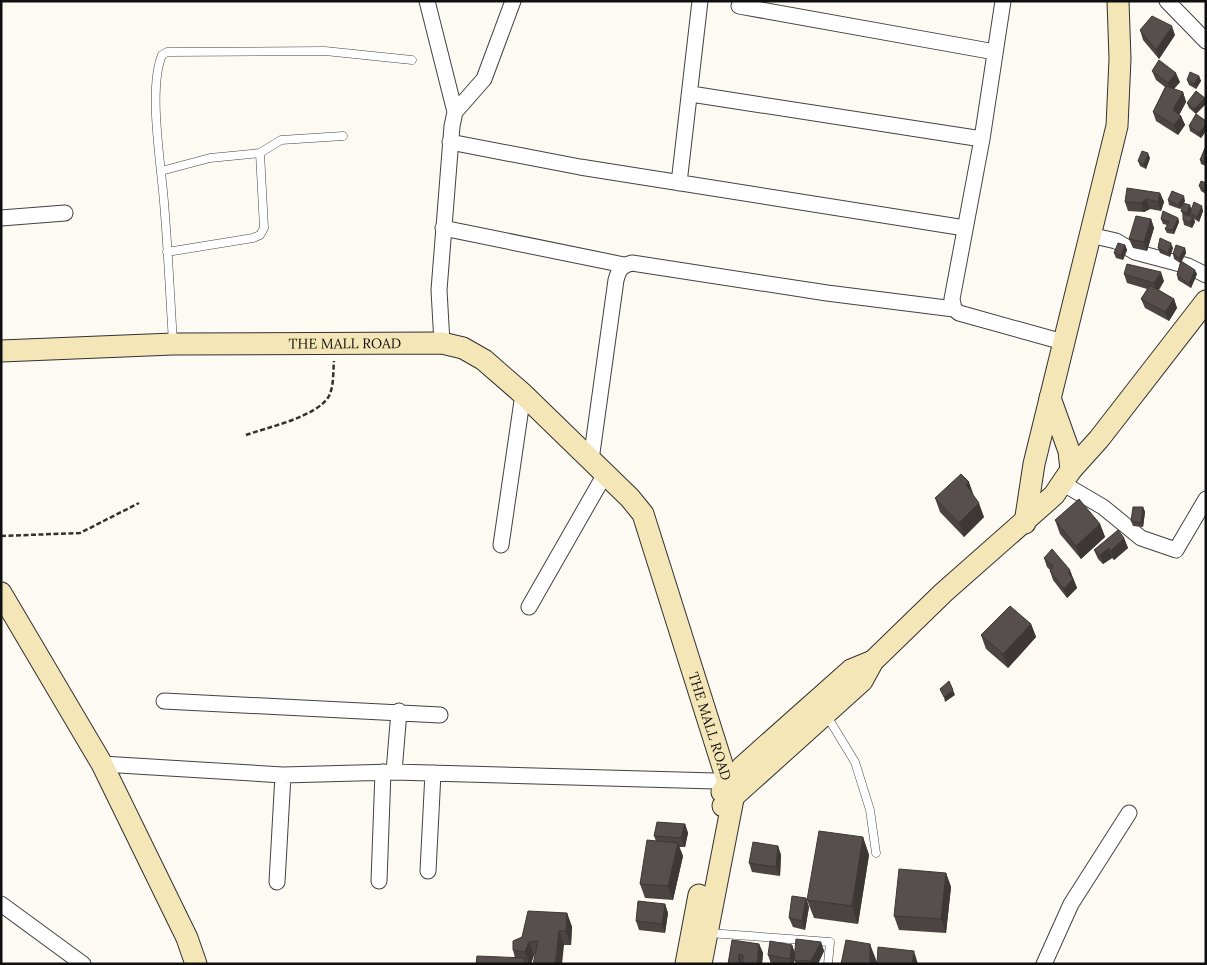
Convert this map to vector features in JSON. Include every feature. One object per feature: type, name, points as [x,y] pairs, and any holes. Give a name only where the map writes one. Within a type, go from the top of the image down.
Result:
[{"type":"street","points":[[427,1],[455,112],[450,142],[439,290],[442,342]]},
{"type":"street","points":[[455,112],[484,79],[513,1]]},
{"type":"street","points":[[679,183],[691,94],[700,1]]},
{"type":"street","points":[[954,309],[952,300],[982,139],[1003,1]]},
{"type":"street","points":[[1025,523],[1034,464],[1117,126],[1120,59],[1118,1]]},
{"type":"street","points":[[1166,1],[1206,41]]},
{"type":"street","points":[[739,6],[995,52]]},
{"type":"street","points":[[691,94],[982,139]]},
{"type":"street","points":[[450,142],[552,163],[965,228]]},
{"type":"street","points":[[1,218],[64,213]]},
{"type":"street","points":[[443,228],[624,265]]},
{"type":"street","points":[[1090,235],[1116,241],[1135,252],[1182,264],[1206,275]]},
{"type":"street","points":[[529,607],[598,467],[616,280],[619,269],[624,265],[632,263],[827,293],[954,309],[959,313],[1063,342]]},
{"type":"street","points":[[102,764],[283,775],[389,772],[433,773],[722,794],[826,714],[862,681],[873,661],[943,594],[1054,496],[1206,301]]},
{"type":"street","name":"THE MALL ROAD","points":[[1,351],[173,344],[442,342],[463,348],[484,360],[523,394],[630,498],[643,514],[722,794],[707,933],[701,964]]},
{"type":"street","points":[[501,546],[523,394]]},
{"type":"street","points":[[1050,398],[1069,451],[1067,477]]},
{"type":"street","points":[[1067,477],[1141,538],[1176,550],[1206,499]]},
{"type":"street","points":[[1,593],[102,764],[187,938],[196,964]]},
{"type":"street","points":[[722,794],[742,767],[851,670],[873,661]]},
{"type":"street","points":[[164,701],[399,711],[440,715]]},
{"type":"street","points":[[379,881],[389,772],[399,711]]},
{"type":"street","points":[[428,871],[433,773]]},
{"type":"street","points":[[277,882],[283,775]]},
{"type":"street","name":"THE MALL ROAD","points":[[686,964],[722,794]]},
{"type":"street","points":[[1044,964],[1072,904],[1129,813]]},
{"type":"street","points":[[1,904],[83,964]]},
{"type":"lane","points":[[173,344],[157,130],[157,88],[162,55],[167,52],[325,52],[412,60]]},
{"type":"lane","points":[[161,171],[210,158],[260,153],[281,140],[343,136]]},
{"type":"lane","points":[[167,252],[253,238],[260,235],[264,228],[260,153]]},
{"type":"lane","points":[[826,714],[856,762],[870,810],[876,853]]},
{"type":"lane","points":[[707,933],[830,942],[828,964]]},
{"type":"path","points":[[246,435],[306,414],[324,402],[332,386],[336,343]]},
{"type":"path","points":[[1,536],[80,532],[139,503]]},
{"type":"building","points":[[1152,16],[1172,26],[1156,50],[1140,30]]},
{"type":"building","points":[[1159,60],[1176,73],[1168,83],[1152,71]]},
{"type":"building","points":[[1190,72],[1199,76],[1194,84],[1187,80]]},
{"type":"building","points":[[1166,86],[1183,92],[1173,110],[1181,116],[1174,125],[1153,112]]},
{"type":"building","points":[[1196,91],[1205,98],[1194,109],[1187,103]]},
{"type":"building","points":[[1196,114],[1206,121],[1206,124],[1199,133],[1189,126]]},
{"type":"building","points":[[1206,148],[1206,162],[1200,160]]},
{"type":"building","points":[[1142,151],[1148,153],[1144,165],[1138,161]]},
{"type":"building","points":[[1201,181],[1206,183],[1206,191],[1199,186]]},
{"type":"building","points":[[1127,188],[1160,193],[1158,202],[1146,199],[1141,203],[1125,202]]},
{"type":"building","points":[[1172,191],[1184,196],[1178,205],[1168,200]]},
{"type":"building","points":[[1194,202],[1202,206],[1197,217],[1190,213]]},
{"type":"building","points":[[1183,203],[1190,205],[1187,213],[1181,211]]},
{"type":"building","points":[[1163,211],[1178,218],[1173,230],[1165,229],[1169,222],[1161,219]]},
{"type":"building","points":[[1183,214],[1193,217],[1190,223],[1183,220]]},
{"type":"building","points":[[1136,216],[1151,219],[1144,242],[1129,239]]},
{"type":"building","points":[[1160,238],[1171,243],[1168,253],[1158,248]]},
{"type":"building","points":[[1118,243],[1125,245],[1121,255],[1114,253]]},
{"type":"building","points":[[1176,245],[1185,248],[1179,258],[1173,254]]},
{"type":"building","points":[[1181,261],[1195,270],[1189,284],[1177,275]]},
{"type":"building","points":[[1127,264],[1161,272],[1154,283],[1124,274]]},
{"type":"building","points":[[1150,285],[1174,299],[1165,312],[1141,299]]},
{"type":"building","points":[[961,474],[969,482],[966,485],[979,503],[959,523],[935,498]]},
{"type":"building","points":[[1079,499],[1100,524],[1076,546],[1055,520]]},
{"type":"building","points":[[1133,507],[1143,507],[1141,523],[1131,521]]},
{"type":"building","points":[[1118,530],[1124,538],[1111,551],[1109,548],[1100,555],[1094,550]]},
{"type":"building","points":[[1052,549],[1070,570],[1068,573],[1073,579],[1064,589],[1050,571],[1053,566],[1044,558]]},
{"type":"building","points":[[1010,606],[1031,624],[1003,654],[981,635]]},
{"type":"building","points":[[949,681],[953,690],[944,697],[940,689]]},
{"type":"building","points":[[657,822],[685,824],[681,838],[654,836]]},
{"type":"building","points":[[819,831],[863,837],[852,906],[807,900]]},
{"type":"building","points":[[647,840],[678,843],[668,886],[640,884]]},
{"type":"building","points":[[753,842],[778,846],[776,867],[749,863]]},
{"type":"building","points":[[899,869],[946,873],[941,919],[894,916]]},
{"type":"building","points":[[792,896],[806,898],[802,921],[789,918]]},
{"type":"building","points":[[638,901],[665,904],[662,924],[636,921]]},
{"type":"building","points":[[528,911],[567,913],[566,931],[559,931],[555,964],[533,964],[538,941],[529,942],[525,952],[513,950],[513,941],[522,937]]},
{"type":"building","points":[[796,939],[821,942],[811,961],[794,960]]},
{"type":"building","points":[[732,940],[759,944],[757,964],[743,963],[743,955],[739,954],[739,964],[728,964]]},
{"type":"building","points":[[846,940],[870,944],[870,964],[841,964]]},
{"type":"building","points":[[770,941],[792,945],[790,959],[768,955]]},
{"type":"building","points":[[878,947],[914,951],[912,964],[877,964]]},
{"type":"building","points":[[477,956],[525,958],[524,964],[476,964]]}]
